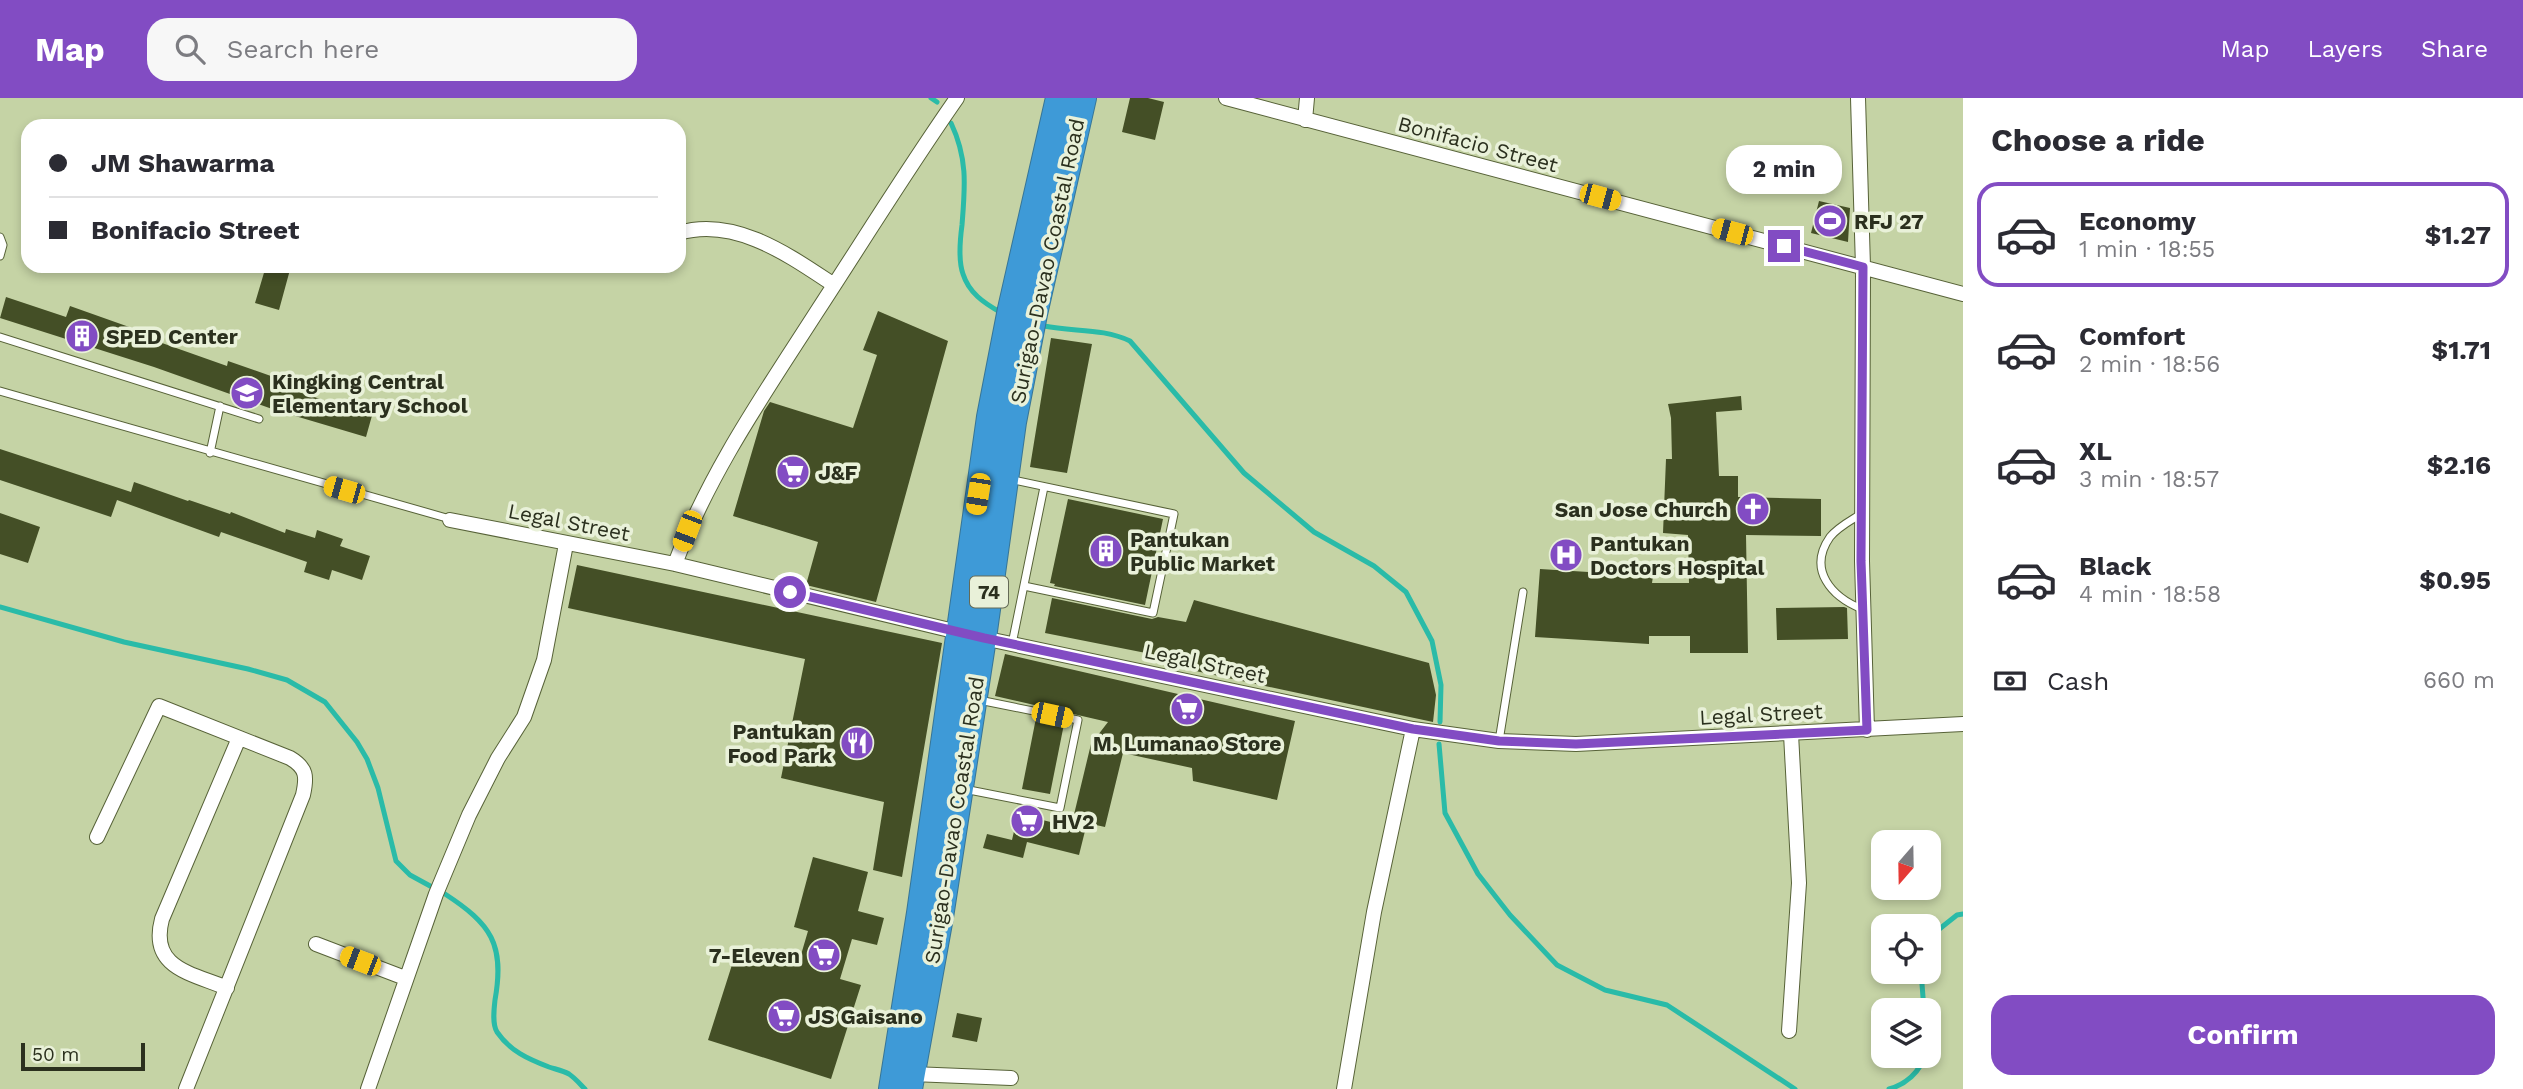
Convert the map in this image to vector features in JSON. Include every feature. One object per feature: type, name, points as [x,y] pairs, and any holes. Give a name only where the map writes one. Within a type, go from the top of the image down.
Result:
[{"type":"highway","name":"Surigao-Davao Coastal Road","points":[[930,915],[960,788],[974,699],[971,636],[1004,478],[1023,311],[1059,98]]},
{"type":"highway","name":"Surigao-Davao Coastal Road","points":[[904,1084],[907,1045],[930,915],[971,636],[990,417],[1083,98]]},
{"type":"street","points":[[675,564],[687,531],[712,480],[834,285],[957,98]]},
{"type":"street","name":"Bonifacio Street","points":[[1226,98],[1963,294]]},
{"type":"street","points":[[1306,120],[1307,98]]},
{"type":"street","points":[[1858,98],[1863,267],[1862,610],[1867,730]]},
{"type":"street","points":[[686,231],[721,231],[757,240],[787,254],[834,285]]},
{"type":"street","name":"Legal Street","points":[[450,520],[675,564],[971,636],[1413,729],[1499,741],[1576,744],[1963,724]]},
{"type":"street","points":[[368,1089],[436,894],[498,758],[524,717],[544,660],[566,544]]},
{"type":"street","points":[[97,837],[159,706],[299,764],[305,771],[303,795],[186,1089]]},
{"type":"street","points":[[1344,1089],[1374,912],[1413,729]]},
{"type":"street","points":[[1789,1031],[1799,883],[1791,734]]},
{"type":"street","points":[[227,988],[168,961],[159,949],[158,935],[162,919],[239,738]]},
{"type":"street","points":[[316,944],[405,978]]},
{"type":"street","points":[[904,1084],[1011,1078]]},
{"type":"lane","points":[[0,237],[3,245],[0,256]]},
{"type":"lane","points":[[0,337],[259,419]]},
{"type":"lane","points":[[0,390],[210,453],[450,520]]},
{"type":"lane","points":[[210,453],[220,406]]},
{"type":"lane","points":[[1004,478],[1174,514],[1153,613],[1024,586]]},
{"type":"lane","points":[[1012,644],[1044,487]]},
{"type":"lane","points":[[1861,514],[1830,537],[1825,545],[1822,564],[1823,575],[1833,593],[1862,610]]},
{"type":"lane","points":[[1499,741],[1523,592]]},
{"type":"lane","points":[[960,788],[1060,808],[1078,720],[974,699]]},
{"type":"building","points":[[1130,98],[1148,98],[1164,102],[1155,140],[1122,132]]},
{"type":"building","points":[[1819,201],[1850,208],[1848,242],[1811,233]]},
{"type":"building","points":[[264,273],[289,273],[279,310],[255,303]]},
{"type":"building","points":[[6,297],[66,317],[70,306],[163,339],[162,343],[227,366],[228,361],[285,381],[283,387],[342,406],[343,403],[373,412],[366,437],[275,410],[154,367],[0,318]]},
{"type":"building","points":[[878,311],[948,341],[876,602],[806,585],[818,542],[733,516],[764,411],[770,402],[853,428],[877,355],[863,350]]},
{"type":"building","points":[[1051,338],[1092,344],[1067,473],[1030,467]]},
{"type":"building","points":[[1741,396],[1742,410],[1716,412],[1719,476],[1738,476],[1738,497],[1821,499],[1821,536],[1746,535],[1748,653],[1690,653],[1690,636],[1649,636],[1649,644],[1535,637],[1540,569],[1653,576],[1652,583],[1689,583],[1688,535],[1663,533],[1666,459],[1672,459],[1668,404]]},
{"type":"building","points":[[0,449],[131,492],[134,482],[230,514],[231,512],[285,533],[286,529],[315,538],[317,530],[343,539],[340,546],[370,556],[362,580],[332,570],[329,580],[304,572],[307,562],[221,532],[219,537],[117,500],[111,517],[0,480]]},
{"type":"building","name":"Pantukan Public Market","points":[[1068,499],[1163,519],[1145,605],[1050,583]]},
{"type":"building","points":[[0,513],[40,527],[28,563],[0,554]]},
{"type":"building","points":[[577,565],[942,643],[902,877],[873,870],[884,802],[781,778],[805,659],[568,608]]},
{"type":"building","points":[[1052,598],[1152,619],[1158,617],[1186,622],[1194,600],[1429,663],[1436,695],[1433,722],[1154,662],[1156,655],[1045,633]]},
{"type":"building","points":[[1776,608],[1847,608],[1848,639],[1777,640]]},
{"type":"building","points":[[1005,654],[1295,721],[1277,800],[1193,781],[1192,768],[1123,753],[1105,827],[1087,823],[1079,855],[1027,842],[1023,858],[983,848],[987,834],[1012,840],[1018,814],[1071,827],[1091,744],[1108,722],[995,696]]},
{"type":"building","points":[[1036,718],[1064,724],[1050,794],[1022,789]]},
{"type":"building","name":"JS Gaisano","points":[[813,857],[868,872],[858,911],[884,918],[877,945],[852,939],[840,979],[861,985],[831,1079],[708,1040],[738,946],[798,965],[808,931],[794,927]]},
{"type":"building","points":[[957,1013],[982,1018],[977,1042],[952,1037]]},
{"type":"waterway","points":[[931,98],[937,102]]},
{"type":"waterway","points":[[951,123],[960,149],[964,173],[961,268],[973,292],[1000,312]]},
{"type":"waterway","points":[[1044,326],[1099,332],[1130,341],[1244,473],[1314,532],[1374,566],[1406,592],[1432,641],[1441,685],[1440,722]]},
{"type":"waterway","points":[[0,607],[124,642],[287,680],[325,702],[367,759],[378,788],[396,861],[410,875],[432,887]]},
{"type":"waterway","points":[[1439,744],[1445,813],[1478,874],[1510,915],[1557,965],[1605,990],[1667,1005],[1795,1089]]},
{"type":"waterway","points":[[445,894],[474,915],[491,937],[496,950],[498,981],[494,1025],[497,1032],[520,1054],[569,1074],[585,1089]]},
{"type":"waterway","points":[[1941,928],[1957,915],[1963,914]]},
{"type":"waterway","points":[[1922,984],[1923,998]]},
{"type":"waterway","points":[[1889,1089],[1911,1077],[1918,1068]]},
{"type":"place","name":"RFJ 27","points":[[1830,221]]},
{"type":"place","name":"SPED Center","points":[[82,336]]},
{"type":"place","name":"Kingking Central Elementary School","points":[[247,393]]},
{"type":"place","name":"J&F","points":[[793,472]]},
{"type":"place","name":"San Jose Church","points":[[1753,509]]},
{"type":"place","name":"Pantukan Public Market","points":[[1106,551]]},
{"type":"place","name":"Pantukan Doctors Hospital","points":[[1566,555]]},
{"type":"place","name":"M. Lumanao Store","points":[[1187,709]]},
{"type":"place","name":"Pantukan Food Park","points":[[857,743]]},
{"type":"place","name":"HV2","points":[[1027,821]]},
{"type":"place","name":"7-Eleven","points":[[824,955]]},
{"type":"place","name":"JS Gaisano","points":[[784,1016]]},
{"type":"route","points":[[790,592],[984,638],[1413,729],[1499,741],[1576,744],[1867,730],[1861,561],[1863,267],[1784,246]]}]
